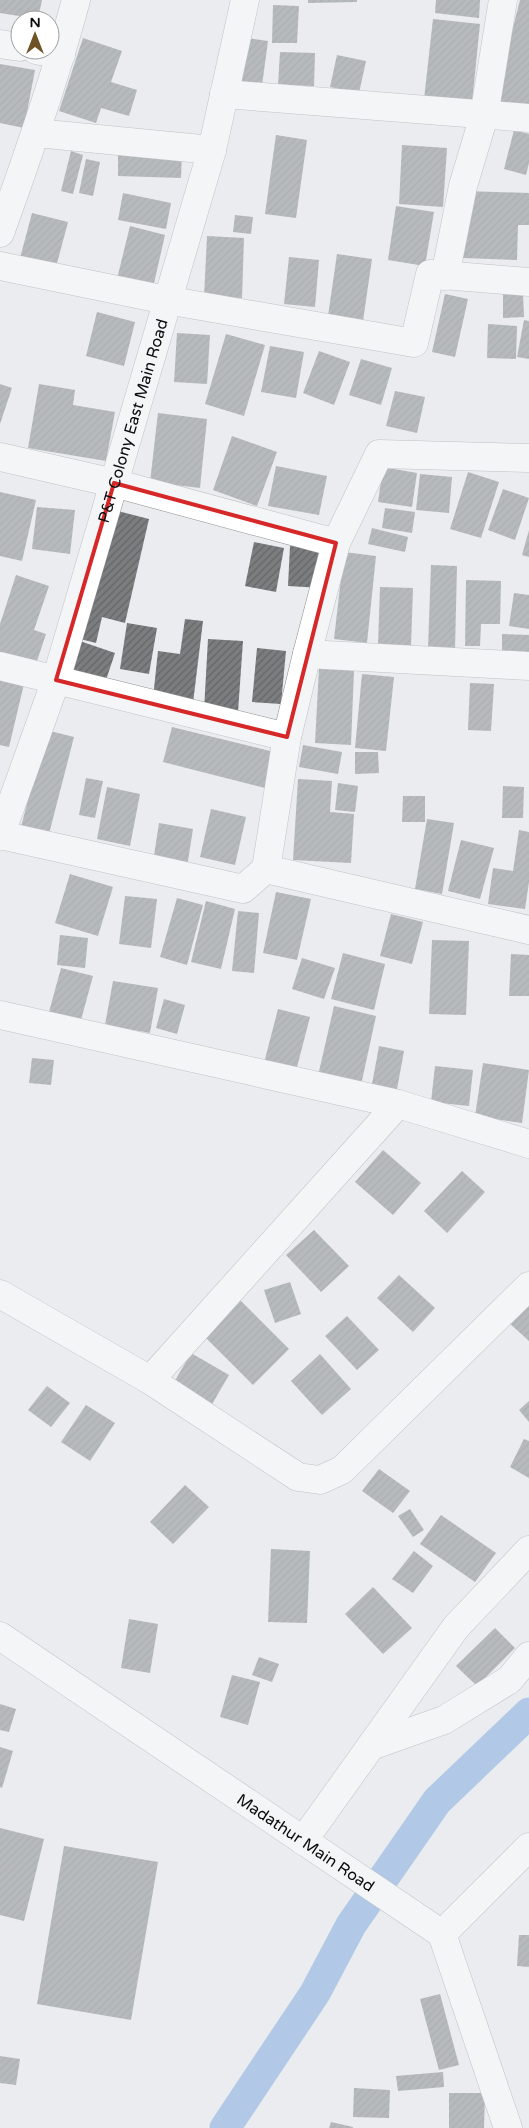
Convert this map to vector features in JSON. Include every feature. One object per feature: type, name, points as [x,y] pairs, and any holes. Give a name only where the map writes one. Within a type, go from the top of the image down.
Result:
[{"type":"street","points":[[60,31],[76,0]]},
{"type":"street","name":"P&T Colony East Main Road","points":[[0,835],[56,680],[166,300],[212,150],[245,0]]},
{"type":"street","points":[[445,276],[463,186],[484,116],[503,0]]},
{"type":"street","points":[[0,232],[36,133],[48,60]]},
{"type":"street","points":[[224,94],[484,116],[529,118]]},
{"type":"street","points":[[36,133],[212,150]]},
{"type":"street","points":[[0,266],[166,300],[414,343],[430,274],[529,282]]},
{"type":"street","points":[[0,835],[243,889],[266,869],[288,737],[336,543],[379,454],[529,458]]},
{"type":"street","points":[[0,457],[114,483],[336,543]]},
{"type":"street","points":[[307,654],[529,666]]},
{"type":"street","points":[[0,666],[288,737]]},
{"type":"street","points":[[266,869],[529,930]]},
{"type":"street","points":[[0,1015],[398,1104],[529,1144]]},
{"type":"street","points":[[150,1380],[398,1104]]},
{"type":"street","points":[[0,1294],[150,1380],[298,1477],[320,1480],[342,1470],[529,1286]]},
{"type":"street","points":[[309,1845],[371,1746],[456,1626],[529,1550]]},
{"type":"street","name":"Madathur Main Road","points":[[0,1636],[442,1934]]},
{"type":"street","points":[[371,1746],[444,1720],[509,1680],[529,1656]]},
{"type":"street","points":[[508,2128],[442,1934],[529,1847]]},
{"type":"highlighted area","points":[[114,483],[336,543],[287,737],[56,680]]},
{"type":"building","points":[[0,0],[42,0],[40,10],[10,10],[10,15],[0,13]]},
{"type":"building","points":[[308,0],[357,0],[357,2],[308,3]]},
{"type":"building","points":[[436,0],[480,0],[479,18],[435,13]]},
{"type":"building","points":[[520,0],[529,0],[529,111],[494,103]]},
{"type":"building","points":[[273,5],[299,6],[297,43],[272,43]]},
{"type":"building","points":[[433,19],[480,24],[471,113],[423,108]]},
{"type":"building","points":[[83,38],[122,51],[111,82],[137,90],[129,116],[101,108],[96,123],[59,111]]},
{"type":"building","points":[[247,38],[268,41],[261,93],[241,90]]},
{"type":"building","points":[[280,52],[315,53],[314,86],[278,85]]},
{"type":"building","points":[[337,55],[366,61],[359,93],[330,87]]},
{"type":"building","points":[[0,64],[35,70],[24,128],[0,123]]},
{"type":"building","points":[[514,130],[529,134],[529,163],[526,175],[504,169]]},
{"type":"building","points":[[276,135],[307,140],[296,218],[265,214]]},
{"type":"building","points":[[402,145],[447,148],[443,207],[399,204]]},
{"type":"building","points":[[118,150],[182,152],[181,178],[118,176]]},
{"type":"building","points":[[71,151],[83,155],[73,194],[61,191]]},
{"type":"building","points":[[86,159],[100,162],[93,196],[79,193]]},
{"type":"building","points":[[466,191],[529,193],[529,225],[518,225],[517,260],[463,258]]},
{"type":"building","points":[[123,193],[171,203],[166,229],[118,220]]},
{"type":"building","points":[[396,206],[434,212],[425,266],[388,260]]},
{"type":"building","points":[[32,213],[68,222],[55,271],[19,262]]},
{"type":"building","points":[[235,215],[253,217],[251,234],[233,232]]},
{"type":"building","points":[[130,226],[165,235],[152,292],[116,283]]},
{"type":"building","points":[[207,236],[244,238],[242,298],[204,297]]},
{"type":"building","points":[[337,254],[372,259],[363,321],[328,316]]},
{"type":"building","points":[[289,257],[319,260],[315,307],[284,304]]},
{"type":"building","points":[[503,293],[523,293],[524,317],[503,318]]},
{"type":"building","points":[[445,294],[468,299],[455,357],[432,352]]},
{"type":"building","points":[[97,312],[135,322],[124,366],[86,356]]},
{"type":"building","points":[[524,320],[529,321],[529,359],[517,357]]},
{"type":"building","points":[[488,324],[517,326],[516,359],[487,358]]},
{"type":"building","points":[[177,333],[210,335],[207,384],[174,382]]},
{"type":"building","points":[[226,334],[265,345],[244,416],[205,404]]},
{"type":"building","points":[[270,346],[304,352],[296,398],[261,392]]},
{"type":"building","points":[[319,351],[350,362],[334,405],[303,393]]},
{"type":"building","points":[[361,359],[392,368],[381,405],[349,395]]},
{"type":"building","points":[[0,384],[12,388],[0,424]]},
{"type":"building","points":[[39,384],[75,390],[73,405],[115,412],[106,461],[28,448]]},
{"type":"building","points":[[395,391],[425,397],[417,433],[386,426]]},
{"type":"building","points":[[158,413],[207,419],[200,488],[150,482]]},
{"type":"building","points":[[232,436],[277,452],[257,506],[213,490]]},
{"type":"building","points":[[276,466],[327,476],[319,515],[268,506]]},
{"type":"building","points":[[383,467],[417,473],[412,507],[378,502]]},
{"type":"building","points":[[468,472],[499,482],[481,538],[450,529]]},
{"type":"building","points":[[420,474],[452,477],[449,513],[416,510]]},
{"type":"building","points":[[503,489],[529,498],[515,540],[488,530]]},
{"type":"building","points":[[0,492],[36,500],[22,561],[0,556]]},
{"type":"building","points":[[37,507],[75,510],[70,554],[32,549]]},
{"type":"building","points":[[385,508],[415,512],[412,533],[382,528]]},
{"type":"building","points":[[110,509],[149,519],[125,623],[102,617],[96,643],[80,639]]},
{"type":"building","points":[[372,528],[408,537],[405,552],[368,544]]},
{"type":"building","points":[[529,530],[529,557],[522,555]]},
{"type":"building","points":[[254,542],[284,548],[276,592],[245,586]]},
{"type":"building","points":[[290,546],[324,548],[322,588],[288,586]]},
{"type":"building","points":[[344,552],[376,556],[367,643],[334,639]]},
{"type":"building","points":[[431,565],[457,566],[455,649],[428,648]]},
{"type":"building","points":[[16,575],[49,586],[34,630],[46,634],[36,664],[0,652],[0,624]]},
{"type":"building","points":[[466,580],[501,581],[500,624],[481,624],[480,646],[465,646]]},
{"type":"building","points":[[380,587],[413,588],[411,646],[378,645]]},
{"type":"building","points":[[514,593],[529,595],[529,629],[509,626]]},
{"type":"building","points":[[185,619],[203,621],[193,703],[153,698],[158,651],[180,654]]},
{"type":"building","points":[[127,623],[157,628],[149,674],[120,669]]},
{"type":"building","points":[[502,634],[529,635],[529,658],[502,657]]},
{"type":"building","points":[[74,639],[115,653],[105,683],[64,669]]},
{"type":"building","points":[[208,639],[243,641],[238,712],[204,710]]},
{"type":"building","points":[[257,648],[286,651],[281,704],[252,702]]},
{"type":"building","points":[[319,668],[354,670],[351,745],[315,743]]},
{"type":"building","points":[[362,674],[394,677],[386,751],[355,748]]},
{"type":"building","points":[[0,679],[24,684],[9,747],[0,745]]},
{"type":"building","points":[[470,683],[494,684],[491,731],[468,730]]},
{"type":"building","points":[[172,727],[274,752],[265,788],[163,762]]},
{"type":"building","points":[[46,730],[74,737],[49,834],[21,827]]},
{"type":"building","points":[[303,745],[342,752],[338,774],[299,767]]},
{"type":"building","points":[[355,752],[378,752],[379,773],[355,774]]},
{"type":"building","points":[[86,778],[103,781],[95,818],[79,815]]},
{"type":"building","points":[[298,779],[332,781],[330,812],[354,814],[351,863],[293,860]]},
{"type":"building","points":[[338,783],[358,786],[355,812],[335,810]]},
{"type":"building","points":[[503,786],[524,787],[523,818],[502,818]]},
{"type":"building","points":[[107,787],[140,794],[130,846],[97,839]]},
{"type":"building","points":[[403,796],[425,796],[425,822],[402,822]]},
{"type":"building","points":[[211,809],[246,817],[235,865],[200,857]]},
{"type":"building","points":[[427,819],[454,823],[442,894],[415,889]]},
{"type":"building","points":[[159,823],[193,829],[187,867],[153,862]]},
{"type":"building","points":[[519,830],[529,832],[529,882],[525,909],[488,904],[493,868],[513,871]]},
{"type":"building","points":[[461,840],[494,848],[480,899],[448,891]]},
{"type":"building","points":[[70,874],[113,887],[98,936],[55,923]]},
{"type":"building","points":[[276,892],[311,899],[297,960],[263,953]]},
{"type":"building","points":[[125,896],[157,899],[151,948],[119,944]]},
{"type":"building","points":[[177,898],[203,905],[187,965],[160,957]]},
{"type":"building","points":[[206,901],[235,909],[221,969],[191,962]]},
{"type":"building","points":[[238,911],[259,913],[254,973],[232,971]]},
{"type":"building","points":[[391,914],[423,922],[412,964],[380,956]]},
{"type":"building","points":[[60,935],[88,938],[85,968],[57,965]]},
{"type":"building","points":[[432,940],[469,941],[466,1015],[429,1014]]},
{"type":"building","points":[[343,953],[385,964],[374,1010],[331,999]]},
{"type":"building","points":[[511,954],[529,955],[529,996],[509,996]]},
{"type":"building","points":[[302,958],[335,968],[324,999],[292,989]]},
{"type":"building","points":[[61,968],[93,976],[81,1020],[49,1012]]},
{"type":"building","points":[[113,981],[158,988],[150,1033],[105,1025]]},
{"type":"building","points":[[164,999],[185,1005],[177,1034],[156,1028]]},
{"type":"building","points":[[334,1006],[376,1016],[361,1085],[318,1076]]},
{"type":"building","points":[[278,1009],[310,1017],[296,1071],[264,1063]]},
{"type":"building","points":[[379,1046],[404,1051],[395,1100],[370,1095]]},
{"type":"building","points":[[32,1058],[54,1060],[51,1085],[29,1083]]},
{"type":"building","points":[[483,1063],[529,1070],[522,1123],[475,1116]]},
{"type":"building","points":[[435,1066],[473,1070],[469,1106],[431,1102]]},
{"type":"building","points":[[383,1150],[421,1183],[393,1215],[355,1182]]},
{"type":"building","points":[[462,1171],[485,1192],[447,1233],[424,1211]]},
{"type":"building","points":[[314,1230],[349,1266],[321,1292],[286,1255]]},
{"type":"building","points":[[399,1275],[435,1308],[413,1332],[377,1298]]},
{"type":"building","points":[[290,1282],[301,1314],[275,1323],[264,1290]]},
{"type":"building","points":[[236,1296],[289,1349],[253,1385],[200,1332]]},
{"type":"building","points":[[529,1299],[529,1341],[508,1322]]},
{"type":"building","points":[[347,1316],[379,1350],[357,1370],[325,1336]]},
{"type":"building","points":[[191,1353],[229,1375],[211,1406],[173,1384]]},
{"type":"building","points":[[320,1354],[351,1389],[322,1415],[291,1381]]},
{"type":"building","points":[[47,1386],[70,1403],[51,1427],[28,1410]]},
{"type":"building","points":[[529,1401],[529,1422],[519,1410]]},
{"type":"building","points":[[86,1405],[115,1423],[90,1461],[61,1442]]},
{"type":"building","points":[[524,1439],[529,1441],[529,1478],[510,1467]]},
{"type":"building","points":[[379,1469],[410,1491],[393,1513],[362,1491]]},
{"type":"building","points":[[185,1485],[209,1507],[173,1544],[150,1522]]},
{"type":"building","points":[[410,1509],[424,1530],[413,1537],[398,1516]]},
{"type":"building","points":[[441,1515],[496,1553],[475,1582],[420,1544]]},
{"type":"building","points":[[271,1549],[310,1551],[307,1623],[268,1622]]},
{"type":"building","points":[[414,1551],[433,1566],[413,1593],[392,1579]]},
{"type":"building","points":[[373,1587],[412,1628],[383,1654],[345,1614]]},
{"type":"building","points":[[129,1619],[158,1624],[150,1673],[121,1668]]},
{"type":"building","points":[[495,1628],[515,1648],[477,1686],[456,1666]]},
{"type":"building","points":[[259,1657],[279,1664],[272,1682],[252,1675]]},
{"type":"building","points":[[232,1675],[260,1682],[248,1725],[220,1717]]},
{"type":"building","points":[[0,1704],[16,1709],[9,1732],[0,1730]]},
{"type":"building","points":[[0,1747],[13,1751],[2,1788],[0,1787]]},
{"type":"building","points":[[0,1828],[44,1839],[24,1921],[0,1915]]},
{"type":"building","points":[[64,1846],[158,1862],[131,2020],[37,2004]]},
{"type":"building","points":[[519,1935],[529,1935],[529,1967],[517,1966]]},
{"type":"building","points":[[440,1994],[459,2065],[439,2070],[420,1999]]},
{"type":"building","points":[[0,2056],[20,2059],[16,2085],[0,2083]]},
{"type":"building","points":[[443,2072],[444,2087],[398,2091],[396,2076]]},
{"type":"building","points":[[354,2088],[390,2090],[389,2118],[353,2117]]},
{"type":"building","points":[[449,2093],[485,2093],[484,2128],[449,2128]]},
{"type":"building","points":[[331,2122],[353,2127],[353,2128],[329,2128]]},
{"type":"waterway","points":[[225,2128],[315,1993],[351,1925],[437,1801],[529,1713]]}]
